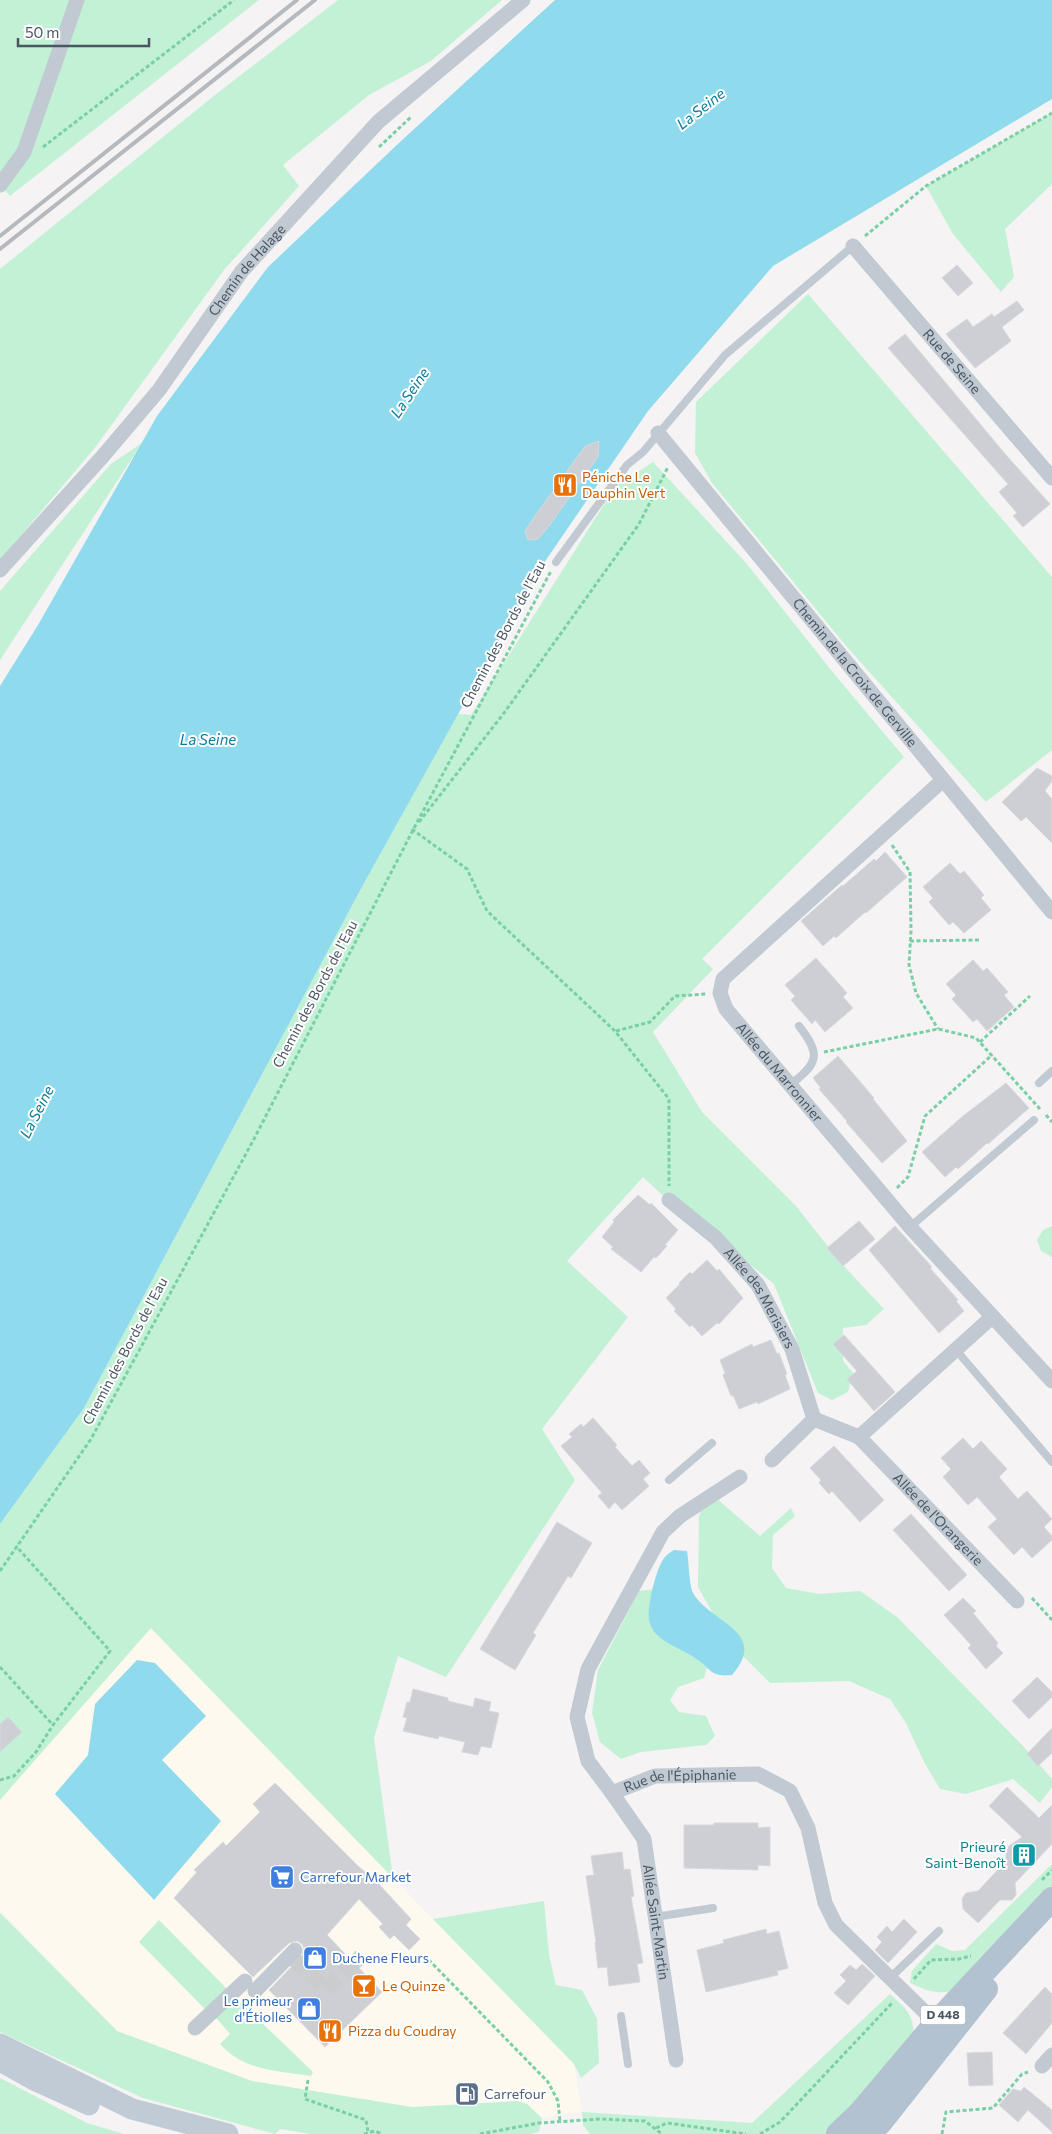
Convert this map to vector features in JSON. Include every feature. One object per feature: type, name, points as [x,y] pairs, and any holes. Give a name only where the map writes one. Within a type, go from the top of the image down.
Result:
[{"type":"main road","name":"D 448","points":[[838,2134],[860,2113],[1048,1895]]},
{"type":"main road","name":"D 448","points":[[866,2134],[880,2123],[949,2037],[1048,1895]]},
{"type":"main road","points":[[0,2044],[132,2110],[228,2134]]},
{"type":"main road","points":[[0,2061],[36,2081],[126,2122],[168,2134]]},
{"type":"street","points":[[0,185],[24,152],[77,0]]},
{"type":"street","name":"Chemin de Halage","points":[[0,570],[103,456],[158,390],[242,272],[378,122],[523,0]]},
{"type":"street","name":"Rue de Seine","points":[[853,246],[1052,478]]},
{"type":"street","name":"Chemin de la Croix de Gerville","points":[[658,433],[1052,912]]},
{"type":"street","points":[[720,993],[723,979],[943,780]]},
{"type":"street","name":"Allée du Marronnier","points":[[720,993],[726,1009],[910,1227],[992,1317],[1051,1377]]},
{"type":"street","name":"Allée des Merisiers","points":[[669,1200],[716,1238],[758,1285],[792,1349],[814,1419]]},
{"type":"street","points":[[772,1460],[814,1419],[859,1437],[992,1317]]},
{"type":"street","name":"Allée de l'Orangerie","points":[[859,1437],[1017,1601]]},
{"type":"street","name":"Rue de l'Épiphanie","points":[[740,1476],[680,1516],[663,1532],[588,1669],[577,1716],[588,1761],[612,1793],[655,1776],[758,1774],[790,1792],[808,1828],[826,1903],[836,1925],[936,2023]]},
{"type":"street","name":"Allée Saint-Martin","points":[[612,1793],[644,1839],[676,2060]]},
{"type":"street","points":[[195,2028],[293,1955]]},
{"type":"lane","name":"Chemin des Bords de l’Eau","points":[[556,562],[627,465],[643,452],[725,355],[853,246]]},
{"type":"lane","points":[[790,1085],[811,1066],[814,1054],[812,1042],[799,1026]]},
{"type":"lane","points":[[1039,1083],[1052,1071]]},
{"type":"lane","points":[[910,1227],[1034,1120]]},
{"type":"lane","points":[[956,1350],[1052,1462]]},
{"type":"lane","points":[[669,1480],[712,1443]]},
{"type":"lane","points":[[655,1917],[713,1908]]},
{"type":"lane","points":[[890,1978],[939,1931]]},
{"type":"lane","points":[[621,2016],[628,2064]]},
{"type":"path","points":[[12,170],[234,0]]},
{"type":"path","points":[[853,246],[926,186],[1052,113]]},
{"type":"path","points":[[378,148],[415,114]]},
{"type":"path","points":[[669,1200],[669,1099],[615,1031],[487,910],[467,869],[413,830],[504,713],[639,524],[675,453]]},
{"type":"path","name":"Chemin des Bords de l’Eau","points":[[0,1571],[96,1430],[258,1130],[413,830],[556,562]]},
{"type":"path","points":[[884,834],[910,872],[909,965],[916,993],[938,1029]]},
{"type":"path","points":[[910,941],[979,940]]},
{"type":"path","points":[[615,1031],[650,1022],[675,996],[720,993]]},
{"type":"path","points":[[980,1042],[1030,996]]},
{"type":"path","points":[[814,1054],[851,1045],[938,1029],[976,1038],[1052,1122]]},
{"type":"path","points":[[886,1199],[908,1176],[925,1116],[992,1055]]},
{"type":"path","points":[[0,1780],[14,1776],[36,1752],[53,1725],[110,1651],[16,1546]]},
{"type":"path","points":[[0,1667],[53,1725]]},
{"type":"path","points":[[1048,1895],[1052,1870]]},
{"type":"path","points":[[760,2134],[780,2122],[931,1960],[959,1959],[971,1956],[978,1949]]},
{"type":"path","points":[[424,1955],[548,2082],[558,2101],[560,2122]]},
{"type":"path","points":[[942,2134],[946,2112],[993,2108],[1022,2074],[1047,2060]]},
{"type":"path","points":[[308,2080],[305,2098],[366,2120],[366,2133],[375,2132],[382,2134]]},
{"type":"path","points":[[480,2134],[539,2123],[601,2119],[645,2121],[662,2134]]},
{"type":"path","points":[[656,2128],[667,2123],[746,2134]]},
{"type":"shaded area","points":[[150,1628],[574,2064],[582,2112],[497,2125],[409,2111],[252,2081],[117,2031],[0,1910],[0,1800]]},
{"type":"green space","points":[[0,0],[259,0],[10,196],[0,185]]},
{"type":"green space","points":[[338,0],[502,0],[431,61],[369,95],[283,165],[299,186],[224,270],[94,449],[0,560],[0,269],[215,95]]},
{"type":"green space","points":[[1052,113],[1052,184],[1005,229],[1014,277],[1001,292],[953,234],[926,186]]},
{"type":"green space","points":[[808,294],[1052,577],[1052,750],[986,802],[847,647],[712,483],[695,453],[696,402]]},
{"type":"green space","points":[[142,443],[0,660],[0,591],[111,464]]},
{"type":"green space","points":[[653,462],[747,564],[835,675],[904,757],[702,959],[713,969],[653,1032],[702,1112],[796,1206],[841,1263],[884,1309],[866,1325],[843,1328],[843,1361],[853,1373],[848,1392],[832,1400],[818,1393],[774,1284],[747,1262],[716,1245],[643,1177],[567,1261],[628,1317],[542,1429],[575,1480],[446,1677],[398,1656],[374,1738],[393,1878],[151,1628],[0,1800],[0,1524],[84,1408],[363,885],[458,714],[471,715],[615,487]]},
{"type":"green space","points":[[1052,1226],[1052,1257],[1041,1251],[1037,1240],[1043,1230]]},
{"type":"green space","points":[[709,1492],[760,1536],[791,1508],[795,1516],[773,1535],[772,1568],[786,1588],[819,1594],[860,1591],[897,1617],[1023,1746],[1052,1779],[1052,1787],[1040,1803],[1013,1779],[966,1794],[940,1789],[924,1762],[906,1723],[890,1699],[849,1681],[770,1683],[728,1641],[698,1587],[699,1516]]},
{"type":"green space","points":[[657,1589],[711,1651],[704,1678],[678,1687],[670,1700],[679,1712],[706,1716],[715,1736],[706,1745],[641,1752],[621,1759],[600,1742],[592,1713],[598,1670],[639,1591]]},
{"type":"green space","points":[[1052,1864],[1052,1887],[1029,1916],[956,1990],[932,1991],[910,1983],[912,1971],[936,1944],[952,1951],[965,1950]]},
{"type":"green space","points":[[544,1901],[549,1955],[556,1985],[582,1990],[597,2019],[599,2063],[581,2078],[574,2064],[433,1919]]},
{"type":"green space","points":[[0,1913],[117,2031],[252,2081],[412,2107],[517,2101],[527,2104],[542,2118],[539,2132],[530,2134],[311,2134],[280,2129],[275,2134],[143,2098],[0,2032]]},
{"type":"green space","points":[[159,1920],[229,1991],[209,2013],[139,1942]]},
{"type":"green space","points":[[890,1994],[910,2015],[914,2044],[838,2134],[590,2134],[583,2125],[582,2112],[752,2123]]},
{"type":"green space","points":[[233,1995],[313,2072],[311,2076],[274,2071],[251,2065],[229,2053],[220,2044],[230,2034],[213,2014]]},
{"type":"green space","points":[[0,2078],[87,2123],[124,2134],[0,2134]]},
{"type":"water","name":"La Seine","points":[[555,0],[1052,0],[1052,99],[773,266],[648,411],[535,576],[363,885],[84,1408],[0,1524],[0,686],[38,625],[157,416],[268,267],[400,142]]},
{"type":"water","points":[[674,1550],[687,1551],[693,1593],[701,1603],[733,1629],[741,1638],[744,1648],[742,1660],[732,1675],[714,1673],[688,1653],[660,1638],[652,1627],[649,1614],[655,1578],[662,1562]]},
{"type":"water","points":[[137,1660],[155,1663],[206,1716],[162,1760],[221,1821],[154,1900],[55,1794],[88,1755],[95,1704]]},
{"type":"building","points":[[957,265],[973,283],[958,296],[942,278]]},
{"type":"building","points":[[1017,301],[1024,310],[1002,327],[1011,341],[975,368],[946,334],[967,319],[973,327],[992,314],[994,317]]},
{"type":"building","points":[[905,334],[1006,455],[1050,504],[1023,527],[1013,516],[1017,513],[999,492],[1008,484],[888,348]]},
{"type":"building","points":[[599,441],[598,457],[549,526],[538,539],[528,540],[525,531],[583,449]]},
{"type":"building","points":[[1037,768],[1052,776],[1052,781],[1045,791],[1052,799],[1052,843],[1026,817],[1021,821],[1002,802]]},
{"type":"building","points":[[885,852],[907,877],[836,938],[834,936],[823,946],[801,921],[842,885],[874,859],[876,861]]},
{"type":"building","points":[[950,863],[960,874],[964,871],[984,895],[981,898],[991,910],[964,933],[953,922],[949,925],[929,902],[933,898],[923,887]]},
{"type":"building","points":[[816,958],[847,993],[843,997],[853,1008],[825,1032],[815,1020],[812,1024],[791,1000],[795,996],[785,985]]},
{"type":"building","points":[[973,960],[983,971],[987,968],[1008,992],[1004,995],[1014,1007],[987,1031],[977,1019],[973,1022],[952,999],[956,995],[946,984]]},
{"type":"building","points":[[838,1056],[907,1141],[882,1163],[819,1089],[821,1088],[813,1078]]},
{"type":"building","points":[[1006,1083],[1029,1108],[958,1169],[956,1167],[945,1177],[922,1152],[963,1116]]},
{"type":"building","points":[[638,1195],[650,1205],[651,1203],[678,1230],[665,1245],[667,1246],[641,1272],[611,1249],[613,1247],[602,1237],[614,1222],[613,1220]]},
{"type":"building","points":[[859,1221],[875,1239],[843,1266],[827,1248]]},
{"type":"building","points":[[895,1226],[932,1267],[930,1268],[958,1300],[956,1301],[964,1311],[939,1333],[869,1250]]},
{"type":"building","points":[[707,1260],[717,1271],[719,1269],[743,1298],[719,1324],[717,1323],[702,1336],[692,1325],[690,1327],[674,1311],[676,1309],[666,1298],[690,1272],[692,1274]]},
{"type":"building","points":[[844,1335],[895,1392],[874,1411],[847,1379],[857,1371],[833,1344]]},
{"type":"building","points":[[771,1340],[777,1354],[779,1353],[787,1374],[785,1375],[790,1389],[758,1404],[757,1402],[739,1409],[733,1395],[731,1396],[723,1375],[725,1373],[720,1360],[752,1344],[753,1347]]},
{"type":"building","points":[[593,1418],[617,1445],[615,1447],[632,1466],[639,1460],[650,1473],[643,1479],[649,1486],[622,1510],[615,1502],[609,1509],[598,1496],[602,1493],[561,1446],[572,1437],[569,1434],[581,1424],[583,1427]]},
{"type":"building","points":[[963,1438],[973,1449],[981,1441],[1007,1469],[999,1477],[1018,1499],[1027,1491],[1052,1519],[1044,1527],[1052,1536],[1052,1540],[1032,1558],[1022,1547],[1014,1555],[988,1527],[997,1519],[977,1497],[968,1505],[943,1477],[951,1469],[941,1458]]},
{"type":"building","points":[[834,1446],[884,1500],[860,1522],[832,1491],[829,1494],[819,1483],[821,1480],[810,1468]]},
{"type":"building","points":[[911,1514],[967,1575],[949,1591],[893,1530]]},
{"type":"building","points":[[557,1522],[592,1543],[571,1578],[568,1576],[533,1633],[536,1635],[515,1670],[480,1649]]},
{"type":"building","points":[[963,1598],[976,1611],[973,1613],[998,1643],[996,1646],[1003,1653],[986,1669],[968,1648],[971,1645],[944,1615]]},
{"type":"building","points":[[1037,1677],[1052,1692],[1052,1697],[1029,1719],[1012,1701]]},
{"type":"building","points":[[413,1689],[473,1707],[475,1698],[491,1702],[489,1711],[499,1713],[491,1748],[481,1746],[478,1755],[462,1752],[465,1742],[439,1736],[438,1739],[403,1731],[407,1718],[403,1717],[407,1702],[410,1702]]},
{"type":"building","points":[[8,1717],[22,1732],[0,1752],[0,1724]]},
{"type":"building","points":[[1052,1728],[1052,1753],[1038,1766],[1027,1754]]},
{"type":"building","name":"Carrefour Market","points":[[275,1783],[358,1866],[376,1881],[411,1919],[406,1925],[420,1939],[409,1950],[394,1935],[390,1939],[379,1927],[383,1924],[359,1899],[327,1935],[349,1958],[356,1951],[365,1963],[359,1968],[382,1992],[325,2047],[269,1990],[302,1956],[304,1948],[302,1944],[297,1941],[289,1943],[253,1977],[174,1898],[197,1872],[194,1870],[223,1842],[226,1846],[260,1812],[253,1804]]},
{"type":"building","name":"Prieuré Saint-Benoît","points":[[1007,1787],[1039,1818],[1052,1805],[1052,1844],[1015,1883],[1016,1895],[1012,1900],[1000,1900],[978,1923],[963,1909],[962,1899],[966,1893],[978,1891],[1006,1861],[1006,1853],[1009,1846],[1022,1837],[989,1806]]},
{"type":"building","points":[[714,1823],[758,1823],[758,1828],[770,1827],[770,1866],[758,1865],[758,1870],[684,1868],[684,1825],[714,1825]]},
{"type":"building","points":[[622,1852],[624,1870],[630,1869],[634,1896],[631,1897],[643,1963],[637,1964],[640,1982],[609,1986],[607,1967],[598,1968],[586,1876],[594,1875],[591,1856]]},
{"type":"building","points":[[904,1919],[917,1932],[888,1963],[875,1950],[882,1942],[877,1937],[887,1926],[892,1932]]},
{"type":"building","points":[[766,1929],[767,1934],[779,1931],[788,1968],[777,1971],[778,1975],[706,1992],[697,1950],[724,1943],[723,1940]]},
{"type":"building","points":[[862,1964],[875,1976],[848,2005],[834,1993],[846,1981],[840,1975],[850,1965],[856,1970]]},
{"type":"building","points":[[1045,1987],[1052,1994],[1052,2023],[1026,2054],[1003,2033]]},
{"type":"building","points":[[992,2052],[993,2085],[969,2086],[967,2053]]},
{"type":"building","points":[[1024,2087],[1052,2110],[1052,2132],[1028,2110],[1018,2122],[999,2105],[1013,2089],[1021,2091]]},
{"type":"tunnel","points":[[294,1959],[326,1990],[360,1956]]},
{"type":"railway","points":[[0,236],[297,0]]},
{"type":"railway","points":[[0,249],[315,0]]},
{"type":"place","name":"Péniche Le Dauphin Vert","points":[[565,485]]},
{"type":"place","name":"Prieuré Saint-Benoît","points":[[1024,1855]]},
{"type":"place","name":"Carrefour Market","points":[[282,1877]]},
{"type":"place","name":"Duchene Fleurs","points":[[315,1958]]},
{"type":"place","name":"Le Quinze","points":[[364,1986]]},
{"type":"place","name":"Le primeur d'Étiolles","points":[[309,2009]]},
{"type":"place","name":"Pizza du Coudray","points":[[330,2031]]},
{"type":"place","name":"Carrefour","points":[[467,2094]]}]
